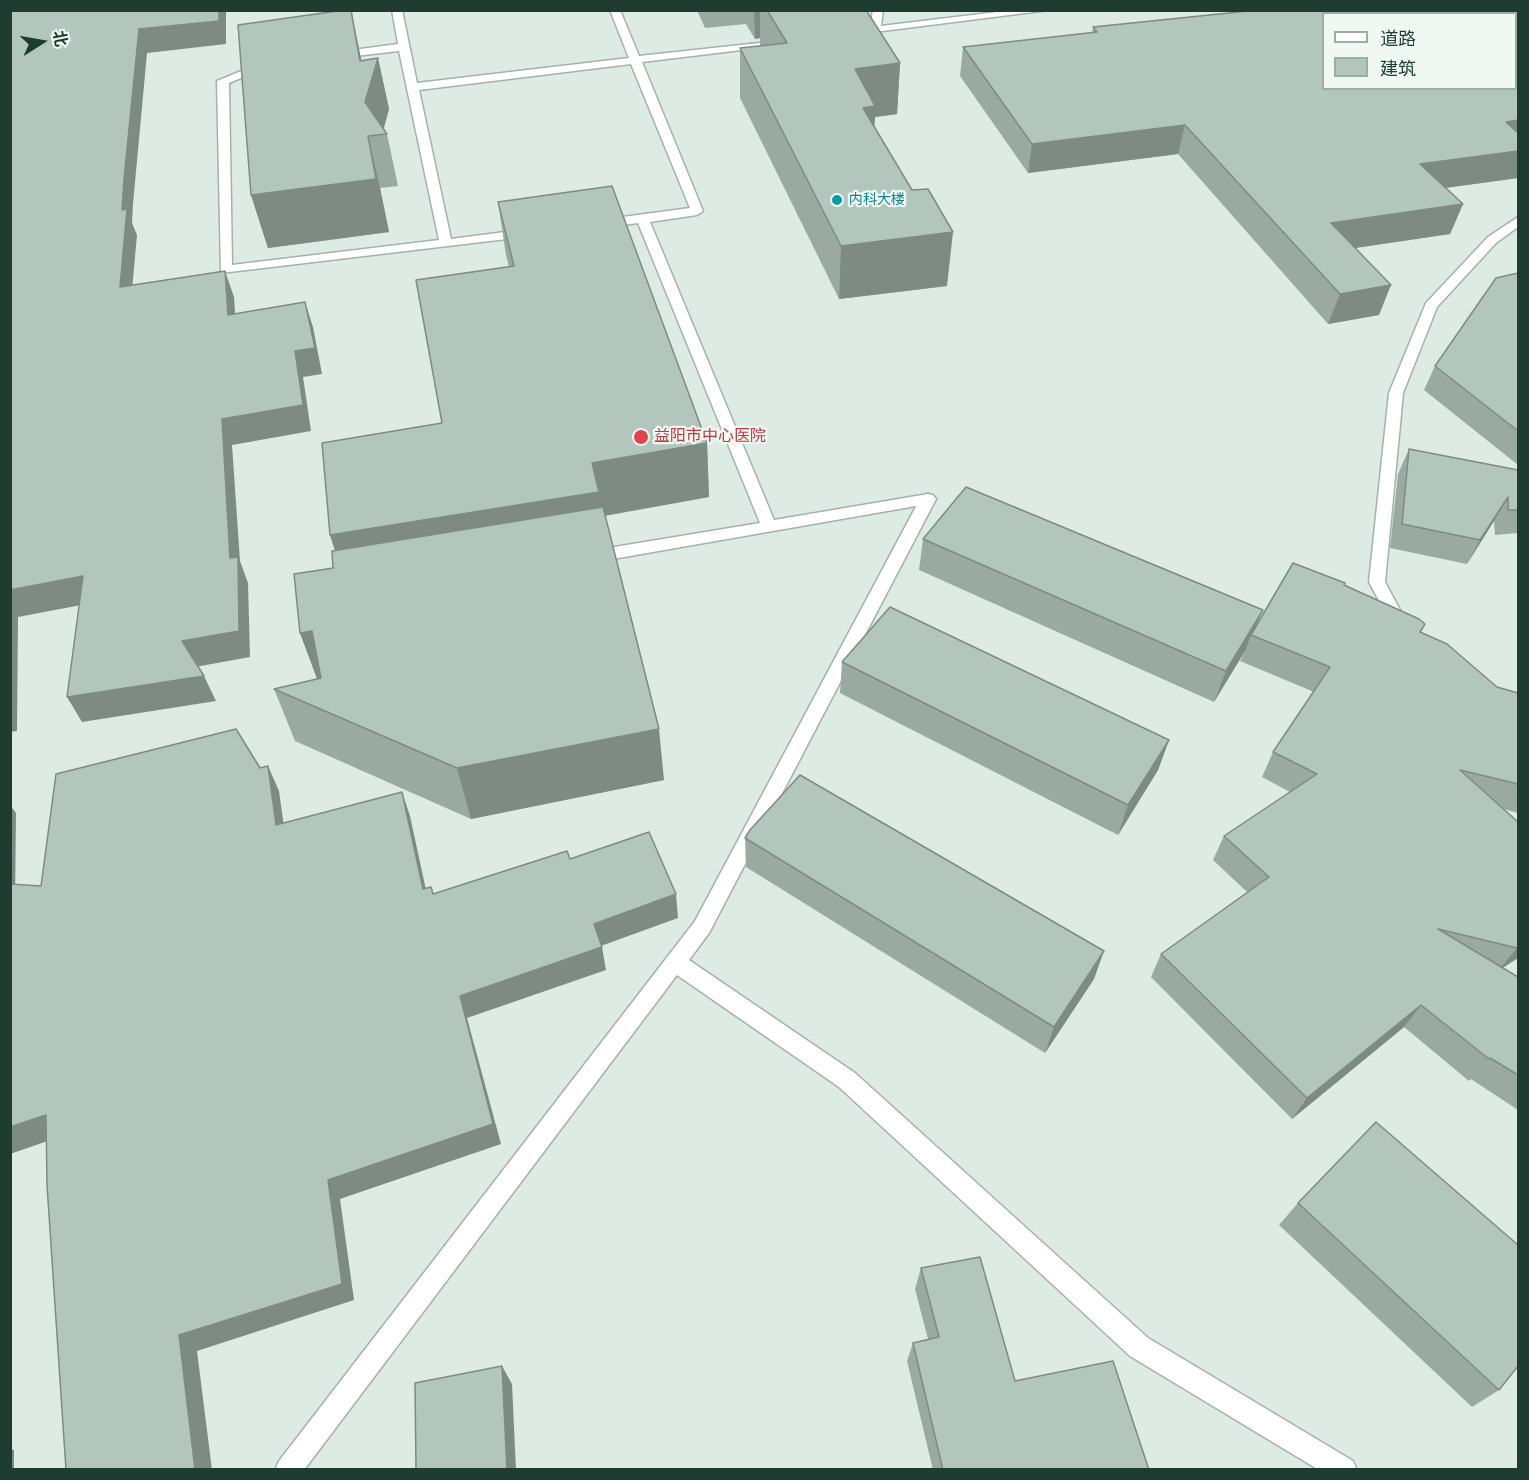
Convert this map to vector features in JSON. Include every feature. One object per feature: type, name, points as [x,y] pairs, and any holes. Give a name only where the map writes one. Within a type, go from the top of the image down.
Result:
[{"type":"street","points":[[397,10],[446,243]]},
{"type":"street","points":[[585,226],[697,211],[615,10]]},
{"type":"street","points":[[875,30],[878,10]]},
{"type":"street","points":[[848,34],[1044,10]]},
{"type":"street","points":[[414,87],[801,39]]},
{"type":"street","points":[[325,57],[404,47]]},
{"type":"street","points":[[280,63],[257,66],[223,81],[226,270],[539,231]]},
{"type":"street","points":[[644,219],[769,526]]},
{"type":"street","points":[[1411,639],[1403,631],[1377,582],[1396,393],[1431,306],[1492,240],[1518,221]]},
{"type":"street","points":[[288,1470],[702,927],[928,499],[570,560]]},
{"type":"street","points":[[675,962],[847,1080],[1139,1347],[1344,1470]]},
{"type":"building","points":[[10,10],[219,10],[219,21],[139,29],[124,179],[122,210],[127,209],[120,287],[225,271],[228,315],[305,302],[315,348],[295,351],[303,405],[222,419],[230,558],[238,557],[239,631],[182,641],[204,676],[67,697],[83,576],[10,590]]},
{"type":"building","points":[[351,10],[360,61],[378,58],[365,102],[387,134],[368,136],[376,179],[251,195],[238,25]]},
{"type":"building","points":[[767,10],[866,10],[900,63],[855,69],[875,106],[863,108],[912,190],[928,189],[953,232],[841,246],[740,48],[787,43]]},
{"type":"building","points":[[1258,10],[1518,10],[1518,120],[1506,122],[1518,133],[1518,151],[1420,164],[1463,204],[1331,223],[1391,285],[1340,294],[1185,125],[1032,144],[963,47],[1097,32],[1093,27]]},
{"type":"building","points":[[612,186],[707,443],[592,463],[599,492],[330,535],[322,443],[442,423],[416,280],[514,266],[498,202]]},
{"type":"building","points":[[1518,273],[1518,431],[1435,366],[1496,278]]},
{"type":"building","points":[[1409,449],[1518,470],[1518,510],[1508,510],[1508,497],[1480,540],[1402,524]]},
{"type":"building","points":[[966,487],[1263,610],[1226,671],[923,539]]},
{"type":"building","points":[[603,507],[659,729],[457,768],[274,689],[321,678],[312,631],[300,633],[294,574],[333,568],[332,551]]},
{"type":"building","points":[[1293,563],[1345,583],[1344,585],[1419,619],[1425,624],[1420,632],[1447,644],[1497,687],[1518,693],[1518,784],[1460,770],[1518,822],[1518,946],[1517,948],[1438,929],[1518,977],[1518,1075],[1489,1059],[1421,1005],[1307,1098],[1161,954],[1269,877],[1224,836],[1317,774],[1273,752],[1330,667],[1251,635]]},
{"type":"building","points":[[890,607],[1169,740],[1128,805],[842,662]]},
{"type":"building","points":[[236,729],[260,768],[268,766],[276,825],[402,792],[423,889],[431,887],[433,894],[567,851],[570,859],[649,832],[676,894],[594,924],[602,947],[460,996],[493,1124],[328,1180],[342,1284],[179,1335],[195,1470],[66,1470],[47,1185],[46,1115],[10,1127],[10,884],[41,886],[56,774]]},
{"type":"building","points":[[800,775],[1104,951],[1054,1027],[745,838]]},
{"type":"building","points":[[1376,1122],[1518,1245],[1518,1366],[1499,1390],[1298,1203]]},
{"type":"building","points":[[980,1257],[1015,1381],[1113,1361],[1149,1470],[943,1470],[913,1343],[939,1337],[921,1268]]},
{"type":"building","points":[[502,1366],[507,1470],[416,1470],[415,1383]]},
{"type":"place","name":"内科大楼","points":[[837,200]]},
{"type":"place","name":"益阳市中心医院","points":[[641,437]]}]
